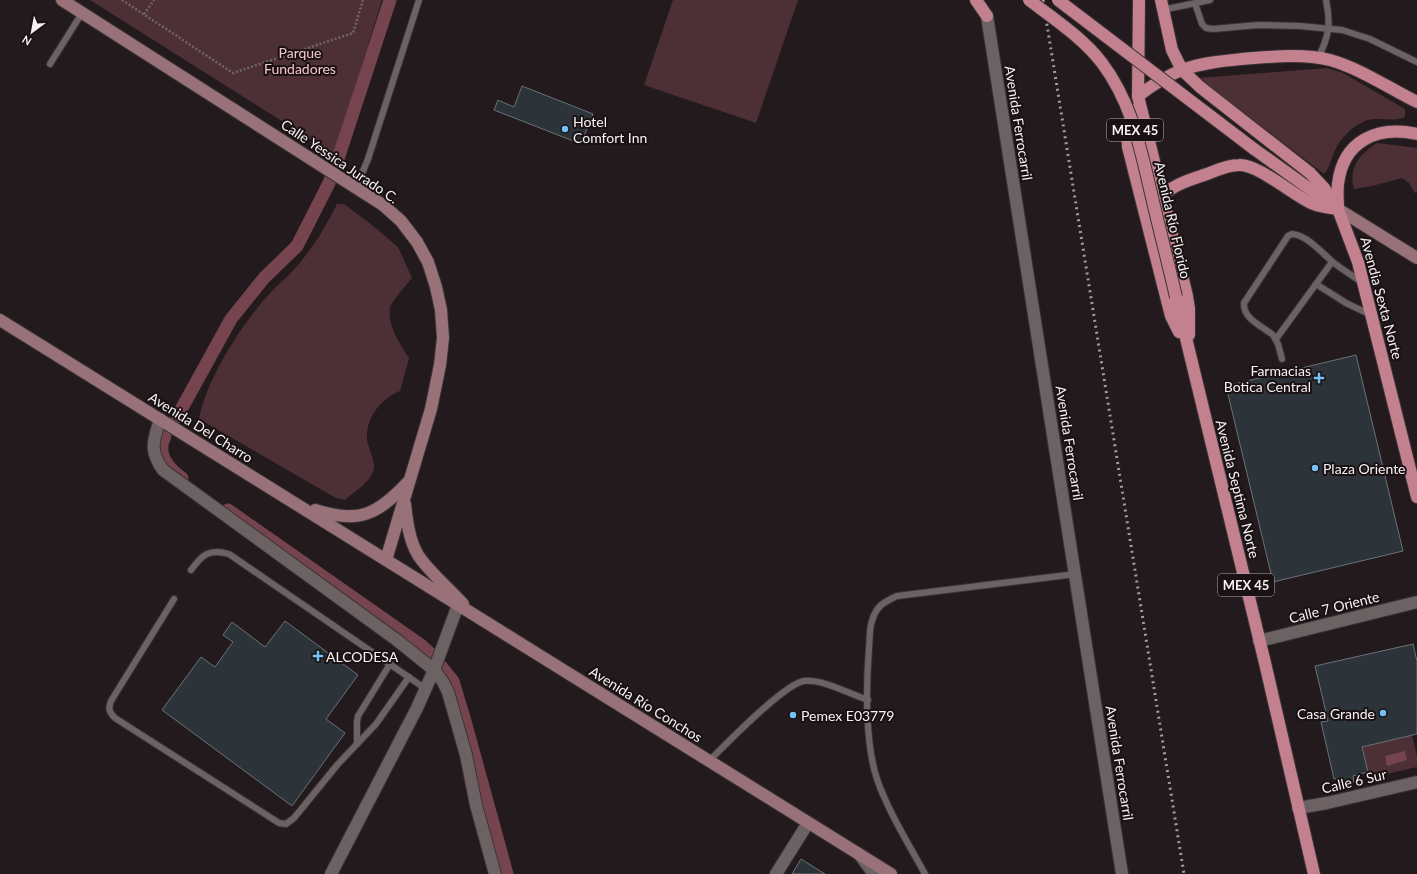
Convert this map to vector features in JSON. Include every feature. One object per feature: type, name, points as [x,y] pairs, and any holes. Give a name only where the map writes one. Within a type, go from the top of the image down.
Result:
[{"type":"main road","name":"Calle Yessica Jurado C.","points":[[62,0],[383,205],[401,221],[418,242],[428,262],[436,287],[441,310],[443,338],[440,366],[431,409],[386,560]]},
{"type":"main road","points":[[976,0],[987,16]]},
{"type":"main road","points":[[986,0],[987,16]]},
{"type":"main road","name":"Avenida Río Florido","points":[[1029,0],[1066,27],[1102,62],[1129,110],[1140,148],[1176,297]]},
{"type":"main road","points":[[1058,0],[1254,149],[1338,209],[1417,258]]},
{"type":"main road","points":[[1139,0],[1138,96],[1163,195],[1189,309],[1189,331],[1187,344]]},
{"type":"main road","points":[[1161,5],[1172,50],[1182,70],[1200,87],[1310,173],[1324,188],[1338,209]]},
{"type":"main road","points":[[1187,344],[1178,330],[1172,316],[1128,147],[1128,124],[1138,96],[1160,81],[1182,70],[1214,62],[1290,56],[1318,58],[1354,69],[1417,103]]},
{"type":"main road","points":[[1338,209],[1337,186],[1339,176],[1344,161],[1350,151],[1359,142],[1370,136],[1415,130]]},
{"type":"main road","points":[[1163,195],[1174,187],[1194,178],[1240,164],[1258,172],[1313,204],[1325,208],[1338,209]]},
{"type":"main road","name":"Avendia Sexta Norte","points":[[1338,209],[1356,256],[1364,284],[1417,497]]},
{"type":"main road","name":"Avenida Septima Norte","points":[[1176,297],[1314,874]]},
{"type":"main road","name":"Avenida Del Charro","points":[[0,320],[386,560]]},
{"type":"main road","points":[[300,506],[330,515],[362,515],[370,513],[383,506],[410,480]]},
{"type":"main road","points":[[404,500],[410,533],[418,555],[474,615]]},
{"type":"main road","name":"Avenida Río Conchos","points":[[386,560],[891,874]]},
{"type":"street","name":"Avenida Ferrocarril","points":[[987,16],[1122,874]]},
{"type":"street","points":[[160,419],[153,447],[154,454],[164,470],[398,642],[434,670],[443,682],[453,705],[466,754],[476,805],[495,874]]},
{"type":"street","name":"Calle 7 Oriente","points":[[1259,641],[1417,602]]},
{"type":"street","points":[[331,874],[426,689],[458,605]]},
{"type":"street","name":"Calle 6 Sur","points":[[1298,808],[1327,803],[1417,782]]},
{"type":"street","points":[[776,874],[808,823]]},
{"type":"street","points":[[858,853],[874,874]]},
{"type":"lane","points":[[356,188],[368,159],[419,0]]},
{"type":"lane","points":[[1161,5],[1195,3],[1210,0]]},
{"type":"lane","points":[[1318,58],[1327,37],[1329,28],[1326,0]]},
{"type":"lane","points":[[1195,3],[1202,24],[1209,29],[1258,25],[1300,26],[1342,30],[1361,36],[1417,62]]},
{"type":"lane","points":[[50,64],[82,13]]},
{"type":"lane","points":[[1282,359],[1276,339],[1270,332],[1249,317],[1244,308],[1244,303],[1288,236],[1296,234],[1320,250],[1332,262],[1364,284]]},
{"type":"lane","points":[[1276,339],[1332,262]]},
{"type":"lane","points":[[1316,284],[1346,303],[1372,315]]},
{"type":"lane","points":[[190,570],[203,556],[212,552],[219,551],[229,554],[426,689]]},
{"type":"lane","points":[[925,874],[886,801],[876,778],[871,753],[867,670],[871,621],[876,611],[883,602],[897,596],[1076,574]]},
{"type":"lane","points":[[174,598],[111,701],[109,707],[110,713],[115,718],[279,823],[282,824],[290,822],[294,818],[338,764],[380,720],[409,677]]},
{"type":"lane","points":[[357,744],[358,716],[390,664]]},
{"type":"lane","points":[[709,761],[755,716],[797,683],[804,681],[824,684],[868,700]]},
{"type":"path","points":[[122,0],[232,73],[353,33],[363,0]]},
{"type":"path","points":[[144,14],[154,0]]},
{"type":"green space","name":"Parque Fundadores","points":[[90,0],[382,0],[334,154]]},
{"type":"green space","points":[[673,0],[798,0],[756,123],[644,85]]},
{"type":"green space","points":[[1327,68],[1343,73],[1405,109],[1405,117],[1400,119],[1375,119],[1365,121],[1354,127],[1340,141],[1324,174],[1198,78]]},
{"type":"green space","points":[[1377,143],[1417,148],[1417,192],[1415,193],[1409,183],[1402,178],[1354,189],[1353,174],[1357,162],[1365,152]]},
{"type":"green space","points":[[337,204],[344,204],[398,247],[412,278],[396,297],[390,308],[390,321],[392,328],[409,358],[400,391],[393,394],[381,404],[372,416],[367,431],[367,439],[374,470],[368,481],[345,500],[336,498],[199,419],[203,403],[218,368],[238,334],[249,318],[272,291],[307,254],[321,233]]},
{"type":"green space","points":[[1412,735],[1417,756],[1417,767],[1369,778],[1362,747]]},
{"type":"shaded area","points":[[1405,751],[1407,760],[1387,766],[1385,756]]},
{"type":"building","name":"Hotel Comfort Inn","points":[[522,86],[593,114],[581,144],[494,110],[498,100],[514,107]]},
{"type":"building","name":"Plaza Oriente","points":[[1356,355],[1403,551],[1273,582],[1226,386]]},
{"type":"building","name":"ALCODESA","points":[[285,621],[358,675],[326,719],[345,733],[292,806],[162,710],[201,657],[215,667],[233,642],[223,635],[232,622],[265,647]]},
{"type":"building","points":[[1413,644],[1417,661],[1417,734],[1362,747],[1368,772],[1353,776],[1354,782],[1345,784],[1343,777],[1334,779],[1321,722],[1328,721],[1315,666]]},
{"type":"building","points":[[801,859],[825,874],[792,874]]},
{"type":"waterway","points":[[177,417],[231,319],[264,278],[297,246],[329,183],[336,165],[390,0]]},
{"type":"waterway","points":[[165,436],[162,445],[163,456],[174,472],[182,478]]},
{"type":"waterway","points":[[228,510],[421,645],[432,655],[453,681],[507,874]]},
{"type":"railway","points":[[1043,0],[1184,874]]},
{"type":"place","name":"Hotel Comfort Inn","points":[[565,129]]},
{"type":"place","name":"Farmacias Botica Central","points":[[1319,378]]},
{"type":"place","name":"Plaza Oriente","points":[[1315,468]]},
{"type":"place","name":"ALCODESA","points":[[318,656]]},
{"type":"place","name":"Casa Grande","points":[[1383,713]]},
{"type":"place","name":"Pemex E03779","points":[[793,715]]}]
